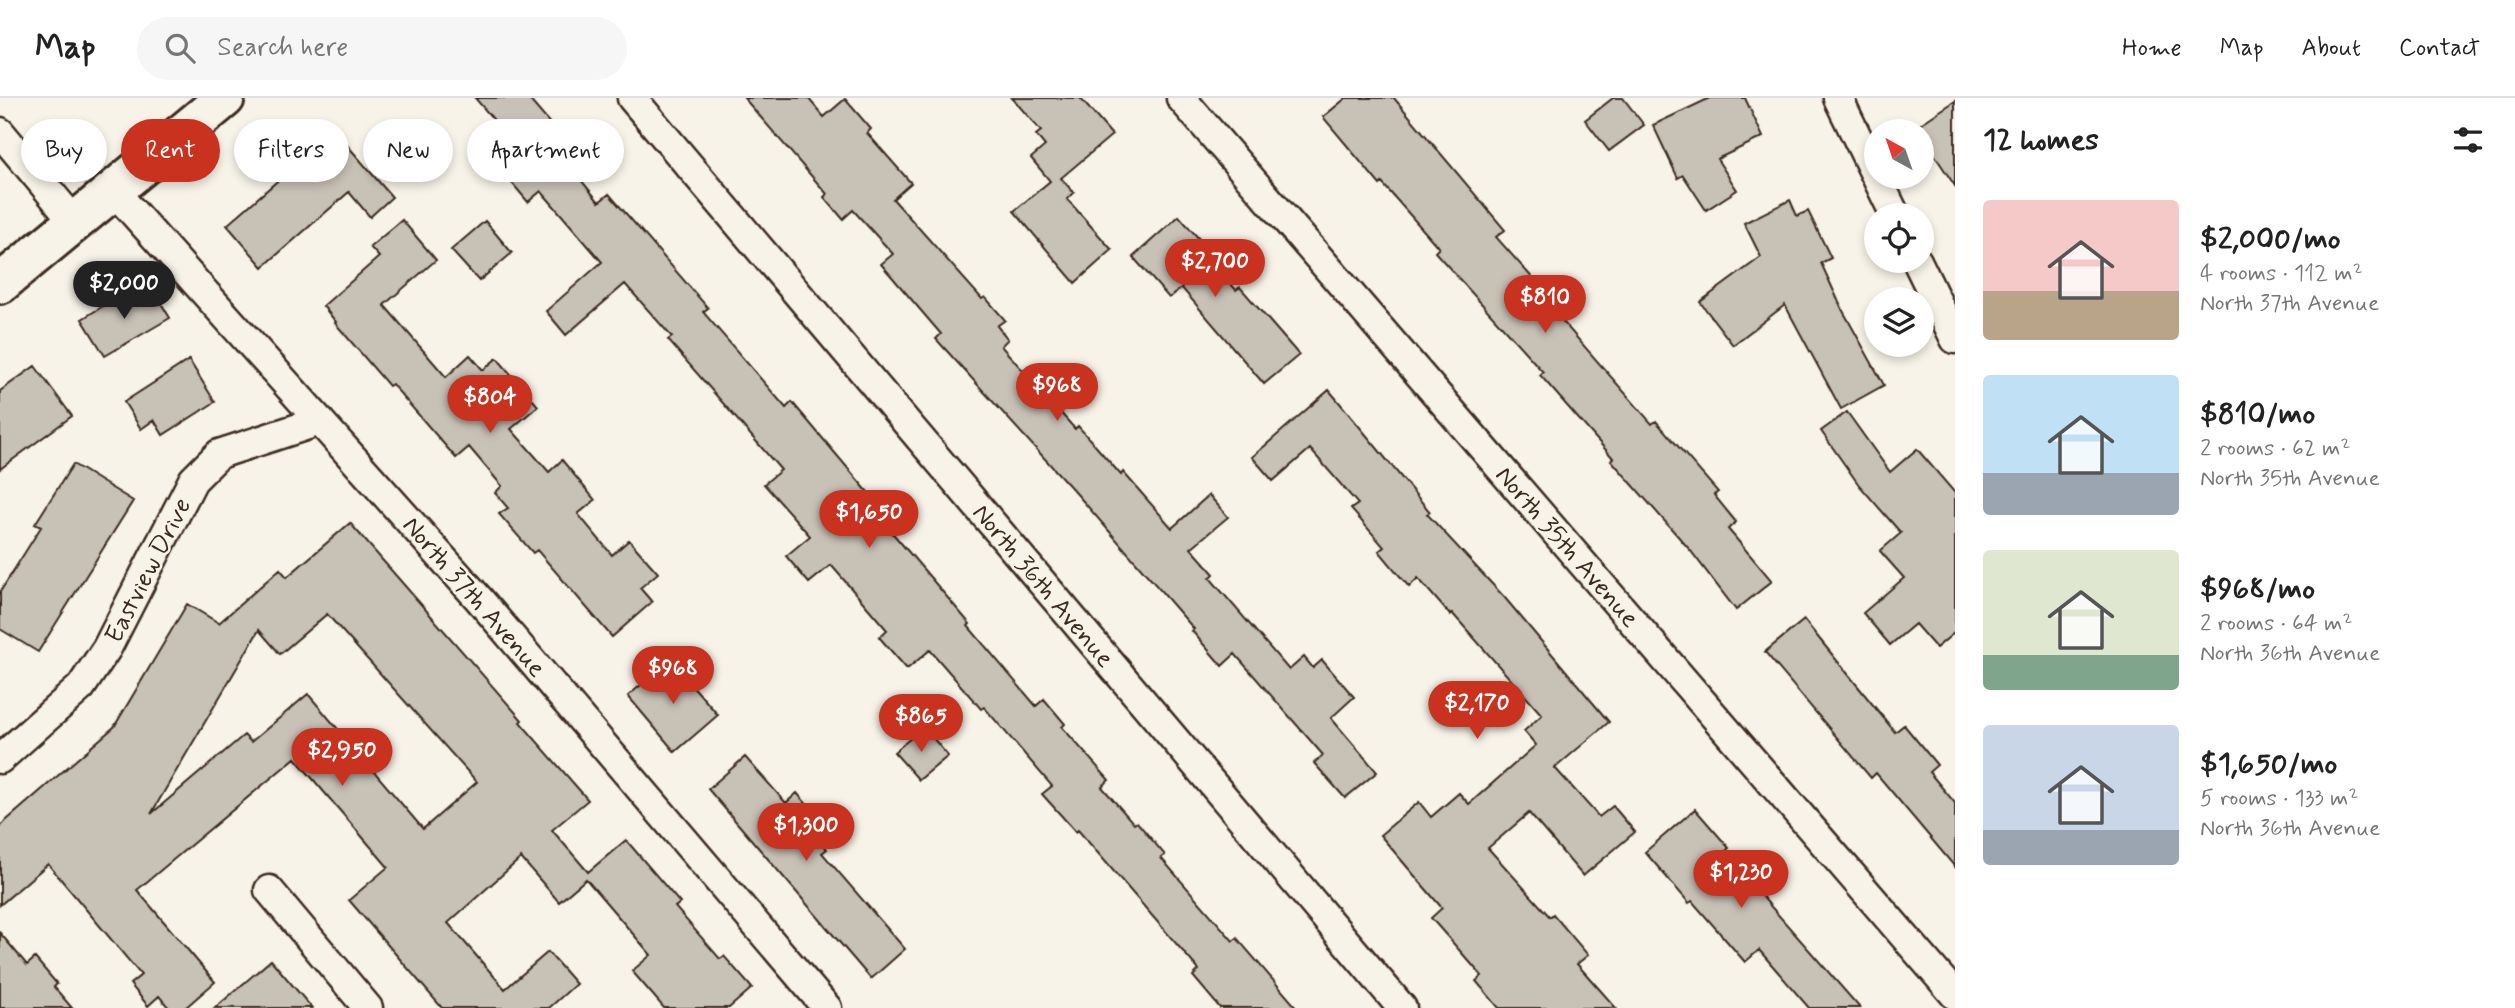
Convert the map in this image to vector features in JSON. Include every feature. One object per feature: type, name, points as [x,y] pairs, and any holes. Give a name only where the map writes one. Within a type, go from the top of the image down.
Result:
[{"type":"street","points":[[0,284],[225,98]]},
{"type":"street","name":"North 36th Avenue","points":[[632,98],[1402,1008]]},
{"type":"street","name":"North 35th Avenue","points":[[1181,98],[1955,995]]},
{"type":"street","points":[[1838,98],[1889,203]]},
{"type":"street","points":[[0,132],[74,222]]},
{"type":"street","name":"North 37th Avenue","points":[[114,191],[479,598],[827,1008]]},
{"type":"street","points":[[1923,273],[1955,339]]},
{"type":"street","name":"Eastview Drive","points":[[0,759],[81,687],[107,648],[193,480],[219,454],[320,421]]},
{"type":"street","points":[[269,890],[368,1008]]},
{"type":"building","points":[[475,98],[528,98],[546,119],[493,119]]},
{"type":"building","points":[[744,98],[808,98],[824,117],[845,99],[871,129],[867,133],[911,183],[893,199],[982,299],[985,297],[1005,320],[997,326],[1008,339],[1001,346],[1075,429],[1078,426],[1172,528],[1209,495],[1228,517],[1191,548],[1214,574],[1210,578],[1289,670],[1304,657],[1313,668],[1322,660],[1354,697],[1331,718],[1377,772],[1345,798],[1314,763],[1323,755],[1235,654],[1222,666],[1192,631],[1194,629],[1076,493],[936,339],[941,334],[881,264],[893,254],[853,210],[843,219],[824,197],[827,194]]},
{"type":"building","points":[[1012,98],[1080,98],[1112,135],[1061,178],[1074,193],[1067,199],[1112,250],[1075,283],[1014,211],[1050,181],[1031,158],[1045,146],[1036,135],[1041,131]]},
{"type":"building","points":[[1346,98],[1394,98],[1505,230],[1496,237],[1568,318],[1563,322],[1652,424],[1656,421],[1718,492],[1714,495],[1736,522],[1728,529],[1772,581],[1736,610],[1690,550],[1540,375],[1543,372],[1435,252],[1439,248],[1382,183],[1380,185],[1323,117]]},
{"type":"building","points":[[1613,98],[1623,98],[1644,125],[1609,151],[1585,120]]},
{"type":"building","points":[[1710,98],[1745,98],[1763,137],[1717,159],[1737,190],[1706,210],[1683,175],[1678,178],[1653,125]]},
{"type":"building","points":[[1955,101],[1955,186],[1934,154],[1934,119],[1928,119]]},
{"type":"building","points":[[349,147],[363,163],[363,182],[379,182],[392,197],[370,217],[349,192],[263,267],[227,225],[276,182],[349,182]]},
{"type":"building","points":[[511,182],[583,182],[599,202],[609,194],[708,308],[703,312],[786,408],[792,402],[878,504],[872,509],[1036,706],[1044,699],[1065,724],[1062,727],[1109,780],[1102,787],[1165,855],[1161,858],[1233,941],[1237,938],[1297,1008],[1220,1008],[1193,976],[1199,970],[1078,830],[1076,832],[1042,794],[1052,786],[984,707],[981,709],[930,650],[907,669],[879,637],[887,630],[831,565],[809,583],[786,556],[810,536],[764,484],[781,470],[668,340],[672,337],[625,284],[566,335],[546,311],[602,262],[541,191],[528,202]]},
{"type":"building","points":[[1790,200],[1797,216],[1808,211],[1831,258],[1821,263],[1864,349],[1864,357],[1869,357],[1884,385],[1841,409],[1785,305],[1733,345],[1700,302],[1761,257],[1744,223]]},
{"type":"building","points":[[1179,216],[1200,240],[1196,244],[1236,290],[1240,287],[1299,355],[1264,384],[1182,288],[1169,298],[1133,257]]},
{"type":"building","points":[[402,220],[436,260],[384,305],[446,377],[470,355],[483,370],[497,358],[538,406],[511,429],[549,472],[562,460],[595,500],[578,514],[612,555],[629,540],[658,573],[640,588],[652,602],[612,637],[537,550],[533,553],[499,514],[508,508],[495,493],[502,486],[469,447],[456,458],[392,384],[389,386],[323,306],[379,257],[370,247]]},
{"type":"building","points":[[485,221],[512,253],[479,281],[451,250]]},
{"type":"building","points":[[133,288],[142,304],[156,295],[170,318],[105,356],[82,319]]},
{"type":"building","points":[[189,360],[215,402],[163,435],[154,420],[141,429],[124,402]]},
{"type":"building","points":[[35,366],[72,416],[0,469],[0,391]]},
{"type":"building","points":[[1329,390],[1430,512],[1427,514],[1505,598],[1609,722],[1555,768],[1599,817],[1613,806],[1635,832],[1583,876],[1529,813],[1488,848],[1550,917],[1553,914],[1588,955],[1577,964],[1616,1008],[1499,1008],[1476,981],[1482,976],[1431,918],[1442,908],[1380,835],[1419,802],[1431,817],[1459,793],[1469,804],[1536,745],[1524,731],[1542,715],[1418,578],[1409,587],[1379,551],[1384,547],[1351,509],[1358,504],[1310,449],[1273,481],[1252,457]]},
{"type":"building","points":[[1847,412],[1890,472],[1917,449],[1955,493],[1955,632],[1936,648],[1915,624],[1890,645],[1863,613],[1904,578],[1880,551],[1901,533],[1859,485],[1821,431]]},
{"type":"building","points":[[73,464],[133,501],[38,652],[0,629],[0,592],[41,527],[35,524]]},
{"type":"building","points":[[350,523],[588,800],[552,830],[588,872],[626,840],[680,903],[675,907],[720,959],[724,956],[752,988],[729,1008],[664,1008],[632,971],[651,955],[586,879],[559,902],[521,858],[448,923],[505,989],[548,952],[576,984],[549,1008],[442,1008],[349,900],[388,867],[295,758],[137,890],[215,982],[185,1008],[169,1008],[159,996],[148,1006],[130,984],[141,975],[48,864],[0,905],[0,826],[114,727],[187,604],[219,623],[280,569],[287,577]],"holes":[[[327,614],[477,782],[423,829],[308,694],[251,742],[244,735],[151,814],[259,630],[280,654]]]},
{"type":"building","points":[[1804,620],[1895,732],[1904,725],[1937,765],[1929,772],[1955,803],[1955,867],[1876,773],[1871,778],[1765,652]]},
{"type":"building","points":[[670,660],[718,715],[675,752],[628,696]]},
{"type":"building","points":[[924,727],[948,756],[919,780],[894,752]]},
{"type":"building","points":[[745,757],[786,803],[797,793],[828,829],[818,838],[827,849],[822,853],[905,949],[871,979],[708,789]]},
{"type":"building","points":[[1695,809],[1729,848],[1724,853],[1860,1008],[1809,1008],[1759,950],[1745,962],[1645,852]]},
{"type":"building","points":[[0,933],[27,965],[35,958],[57,984],[54,987],[72,1008],[0,1008]]},
{"type":"building","points":[[271,960],[312,1008],[215,1008]]}]
